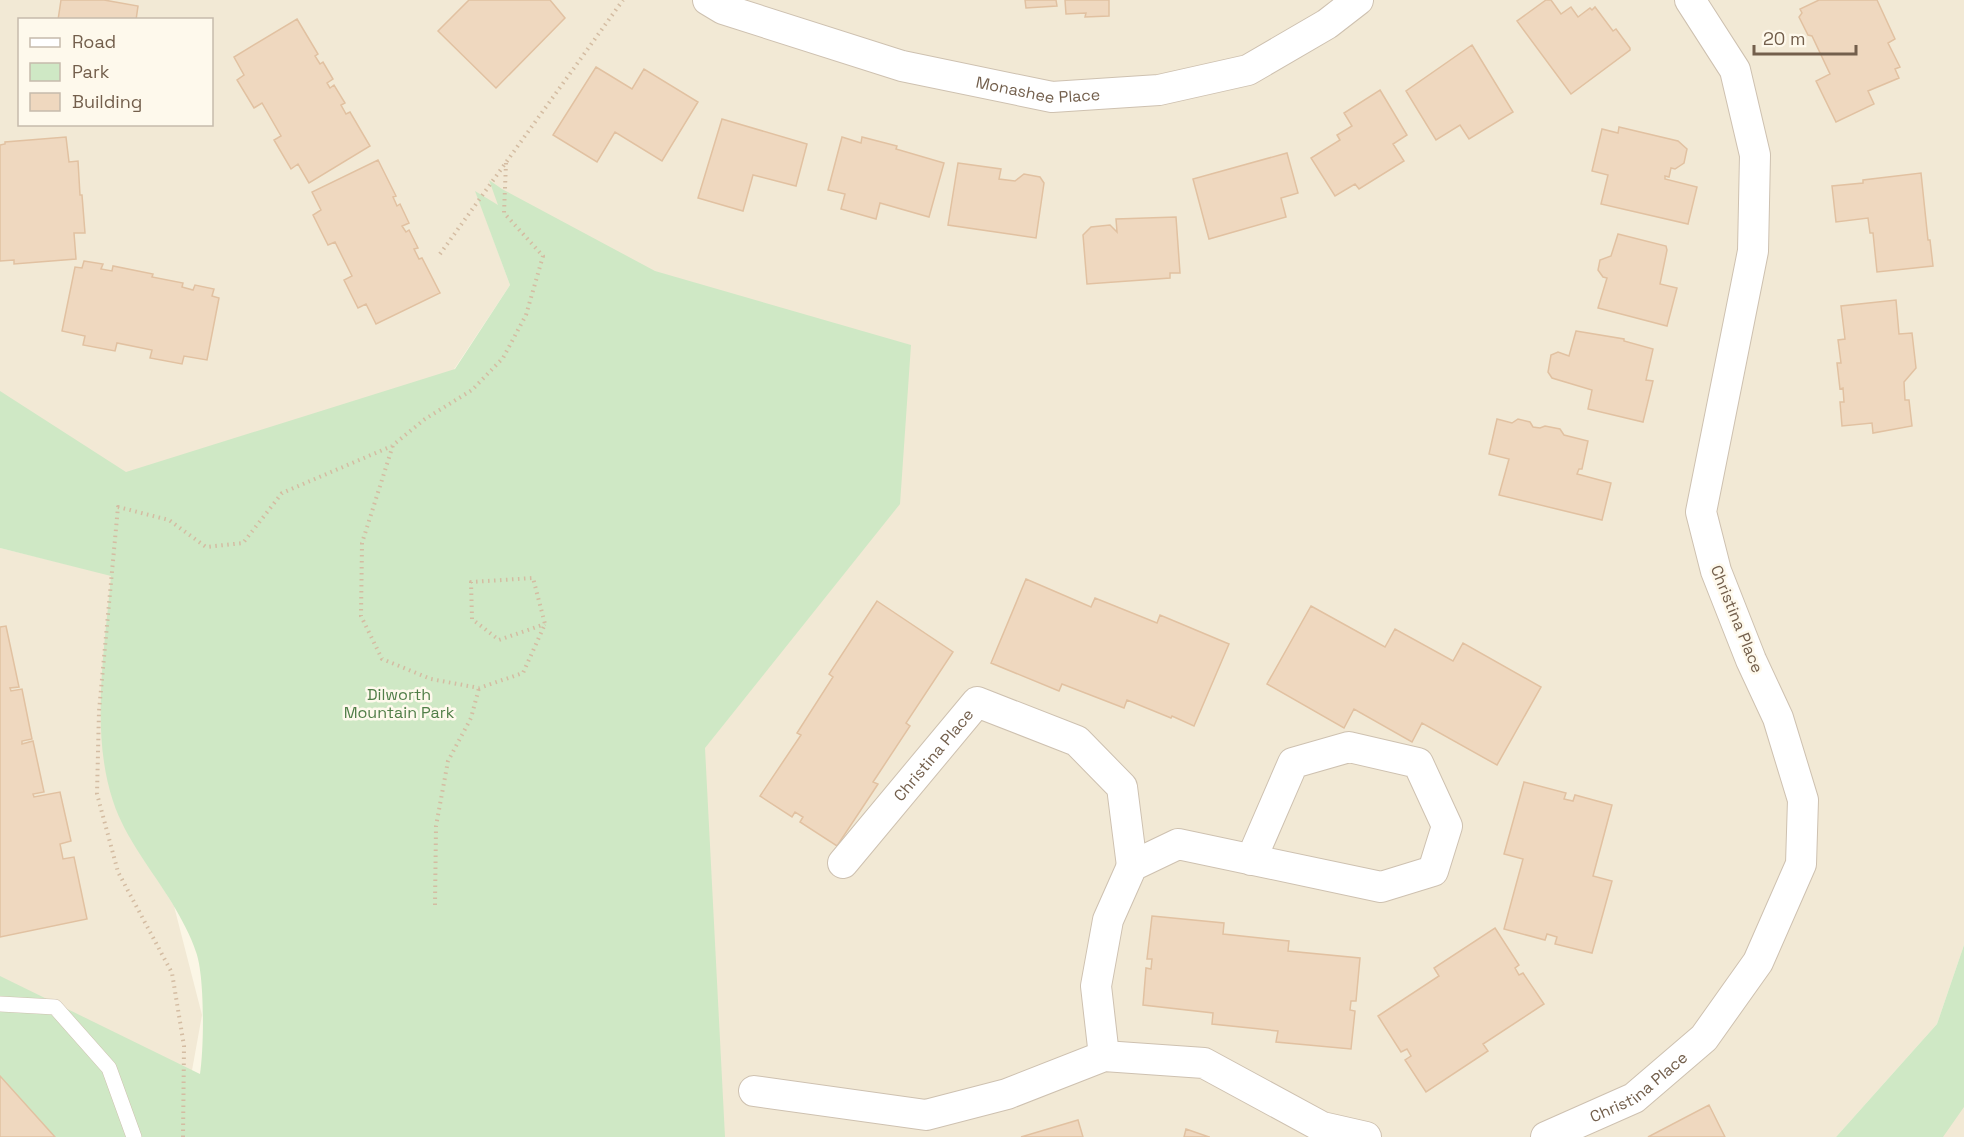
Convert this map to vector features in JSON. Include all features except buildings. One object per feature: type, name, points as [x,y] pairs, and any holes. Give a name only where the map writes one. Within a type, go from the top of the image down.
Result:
[{"type":"street","name":"Monashee Place","points":[[708,0],[723,9],[902,66],[1052,97],[1159,90],[1248,70],[1327,24],[1358,0]]},
{"type":"street","name":"Christina Place","points":[[1546,1137],[1634,1098],[1704,1038],[1758,962],[1801,864],[1803,800],[1778,718],[1751,660],[1716,571],[1701,512],[1753,251],[1755,155],[1735,70],[1690,0]]},
{"type":"street","name":"Christina Place","points":[[843,863],[977,702],[1077,741],[1122,787],[1132,866]]},
{"type":"street","points":[[1104,1056],[1096,986],[1108,920],[1132,866],[1178,844],[1251,860],[1381,887],[1433,871],[1447,826],[1418,763],[1349,747],[1293,763],[1251,860]]},
{"type":"street","points":[[754,1091],[926,1115],[1007,1094],[1104,1056],[1204,1063],[1322,1127],[1366,1137]]},
{"type":"lane","points":[[0,1004],[55,1007],[109,1068],[134,1137]]},
{"type":"path","points":[[440,254],[623,0]]},
{"type":"path","points":[[183,1137],[184,1046],[172,973],[118,872],[97,794],[99,711],[118,507],[169,520],[206,547],[243,543],[282,493],[393,445],[425,418],[472,390],[503,358],[526,315],[543,256],[504,213],[506,163]]},
{"type":"path","points":[[393,445],[362,543],[361,616],[382,659],[431,679],[479,688],[523,673],[545,624],[533,578],[471,582],[472,619],[499,640],[545,624]]},
{"type":"path","points":[[435,905],[436,826],[447,760],[471,718],[479,688]]},
{"type":"shaded area","points":[[0,0],[1964,0],[1964,945],[1937,1024],[1836,1137],[710,1137],[641,281],[476,192],[510,285],[449,377],[112,483],[0,411]]},
{"type":"shaded area","points":[[0,548],[111,575],[131,838],[174,906],[202,1015],[180,1137],[0,1137]]},
{"type":"shaded area","points":[[1964,1097],[1964,1137],[1937,1137]]},
{"type":"green space","name":"Dilworth Mountain Park","points":[[489,180],[655,271],[911,345],[900,504],[705,748],[725,1137],[0,1137],[0,976],[200,1074],[203,1013],[201,978],[196,952],[172,903],[124,828],[113,801],[106,774],[102,747],[101,689],[111,576],[0,548],[0,391],[126,472],[455,369],[510,285],[475,191],[498,205]]},
{"type":"green space","points":[[1964,945],[1964,1107],[1943,1137],[1836,1137],[1937,1024]]}]
